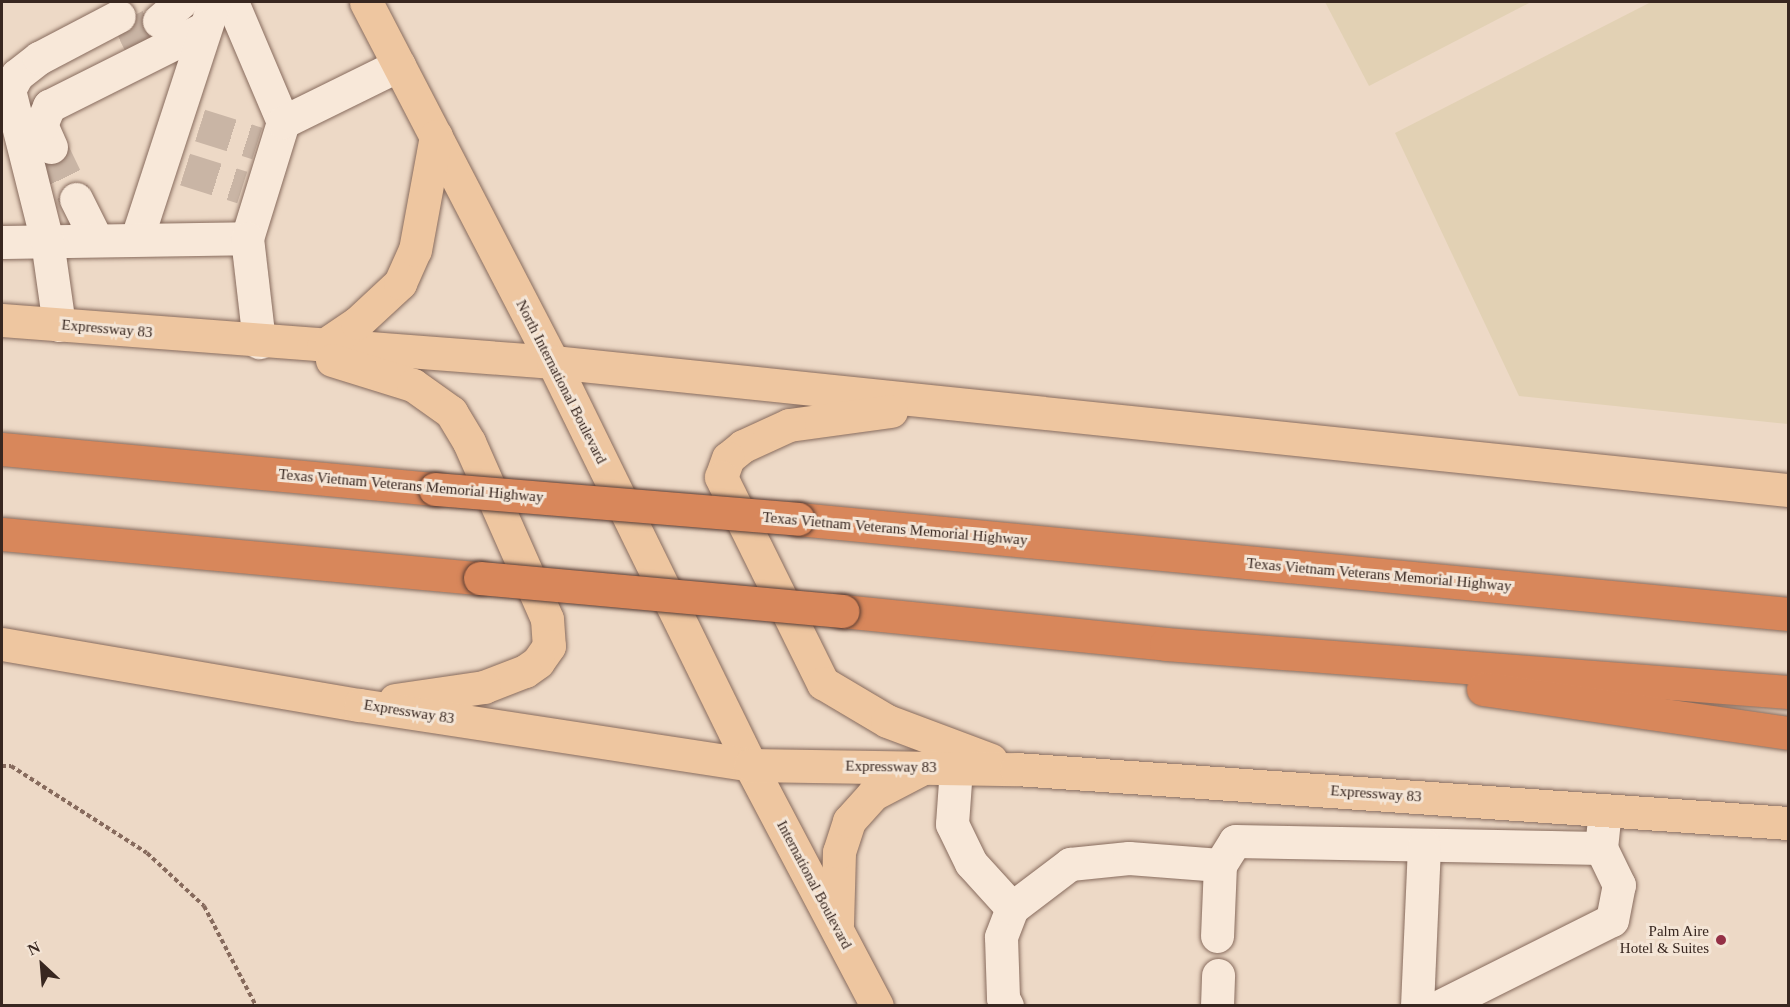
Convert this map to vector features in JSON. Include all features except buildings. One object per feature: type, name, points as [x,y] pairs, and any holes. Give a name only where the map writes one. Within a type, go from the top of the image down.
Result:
[{"type":"highway","name":"Texas Vietnam Veterans Memorial Highway","points":[[2,449],[435,489],[798,519],[1788,614]]},
{"type":"highway","points":[[2,534],[842,611],[1166,644],[1788,692]]},
{"type":"highway","points":[[1166,644],[1788,733]]},
{"type":"main road","name":"North International Boulevard","points":[[366,2],[553,362],[750,765]]},
{"type":"main road","points":[[323,346],[357,323],[400,283],[415,250],[436,136]]},
{"type":"main road","name":"Expressway 83","points":[[2,320],[553,362],[940,404],[1788,490]]},
{"type":"main road","points":[[269,342],[413,385],[451,412],[469,442],[548,619],[549,646],[544,654],[538,662],[509,679],[484,687],[360,705]]},
{"type":"main road","points":[[940,404],[789,425],[743,446],[728,458],[721,477],[824,683],[887,721],[1016,769]]},
{"type":"main road","name":"Expressway 83","points":[[2,644],[360,705],[750,765],[1016,769],[1788,823]]},
{"type":"main road","name":"International Boulevard","points":[[750,765],[837,925],[877,1005]]},
{"type":"main road","points":[[837,925],[839,852],[849,821],[873,794],[942,767]]},
{"type":"lane","points":[[232,2],[272,137],[252,191],[247,238],[269,342]]},
{"type":"lane","points":[[137,238],[174,165],[188,121],[210,14]]},
{"type":"lane","points":[[51,147],[41,125],[49,106],[210,14]]},
{"type":"lane","points":[[59,325],[47,241],[9,90],[17,75],[39,58],[111,22]]},
{"type":"lane","points":[[272,137],[399,65]]},
{"type":"lane","points":[[76,199],[96,239]]},
{"type":"lane","points":[[2,242],[247,238]]},
{"type":"lane","points":[[942,767],[952,824],[971,863],[1012,908]]},
{"type":"lane","points":[[1440,1005],[1612,920],[1619,885],[1601,848],[1605,810]]},
{"type":"lane","points":[[1217,936],[1220,865],[1235,841],[1601,848]]},
{"type":"lane","points":[[1417,1005],[1424,844]]},
{"type":"lane","points":[[1007,1005],[1003,998],[1001,937],[1012,908],[1070,864],[1129,858],[1220,865]]},
{"type":"path","points":[[2,766],[11,766],[147,853],[204,906],[256,1005]]},
{"type":"shaded area","points":[[1325,2],[1531,2],[1369,86]]},
{"type":"shaded area","points":[[1651,2],[1788,2],[1788,424],[1519,396],[1395,133]]},
{"type":"tunnel","points":[[120,40],[159,21]]},
{"type":"tunnel","points":[[200,125],[257,143]]},
{"type":"tunnel","points":[[51,147],[76,199]]},
{"type":"tunnel","points":[[185,169],[242,187]]},
{"type":"place","name":"Palm Aire Hotel & Suites","points":[[1721,940]]}]
